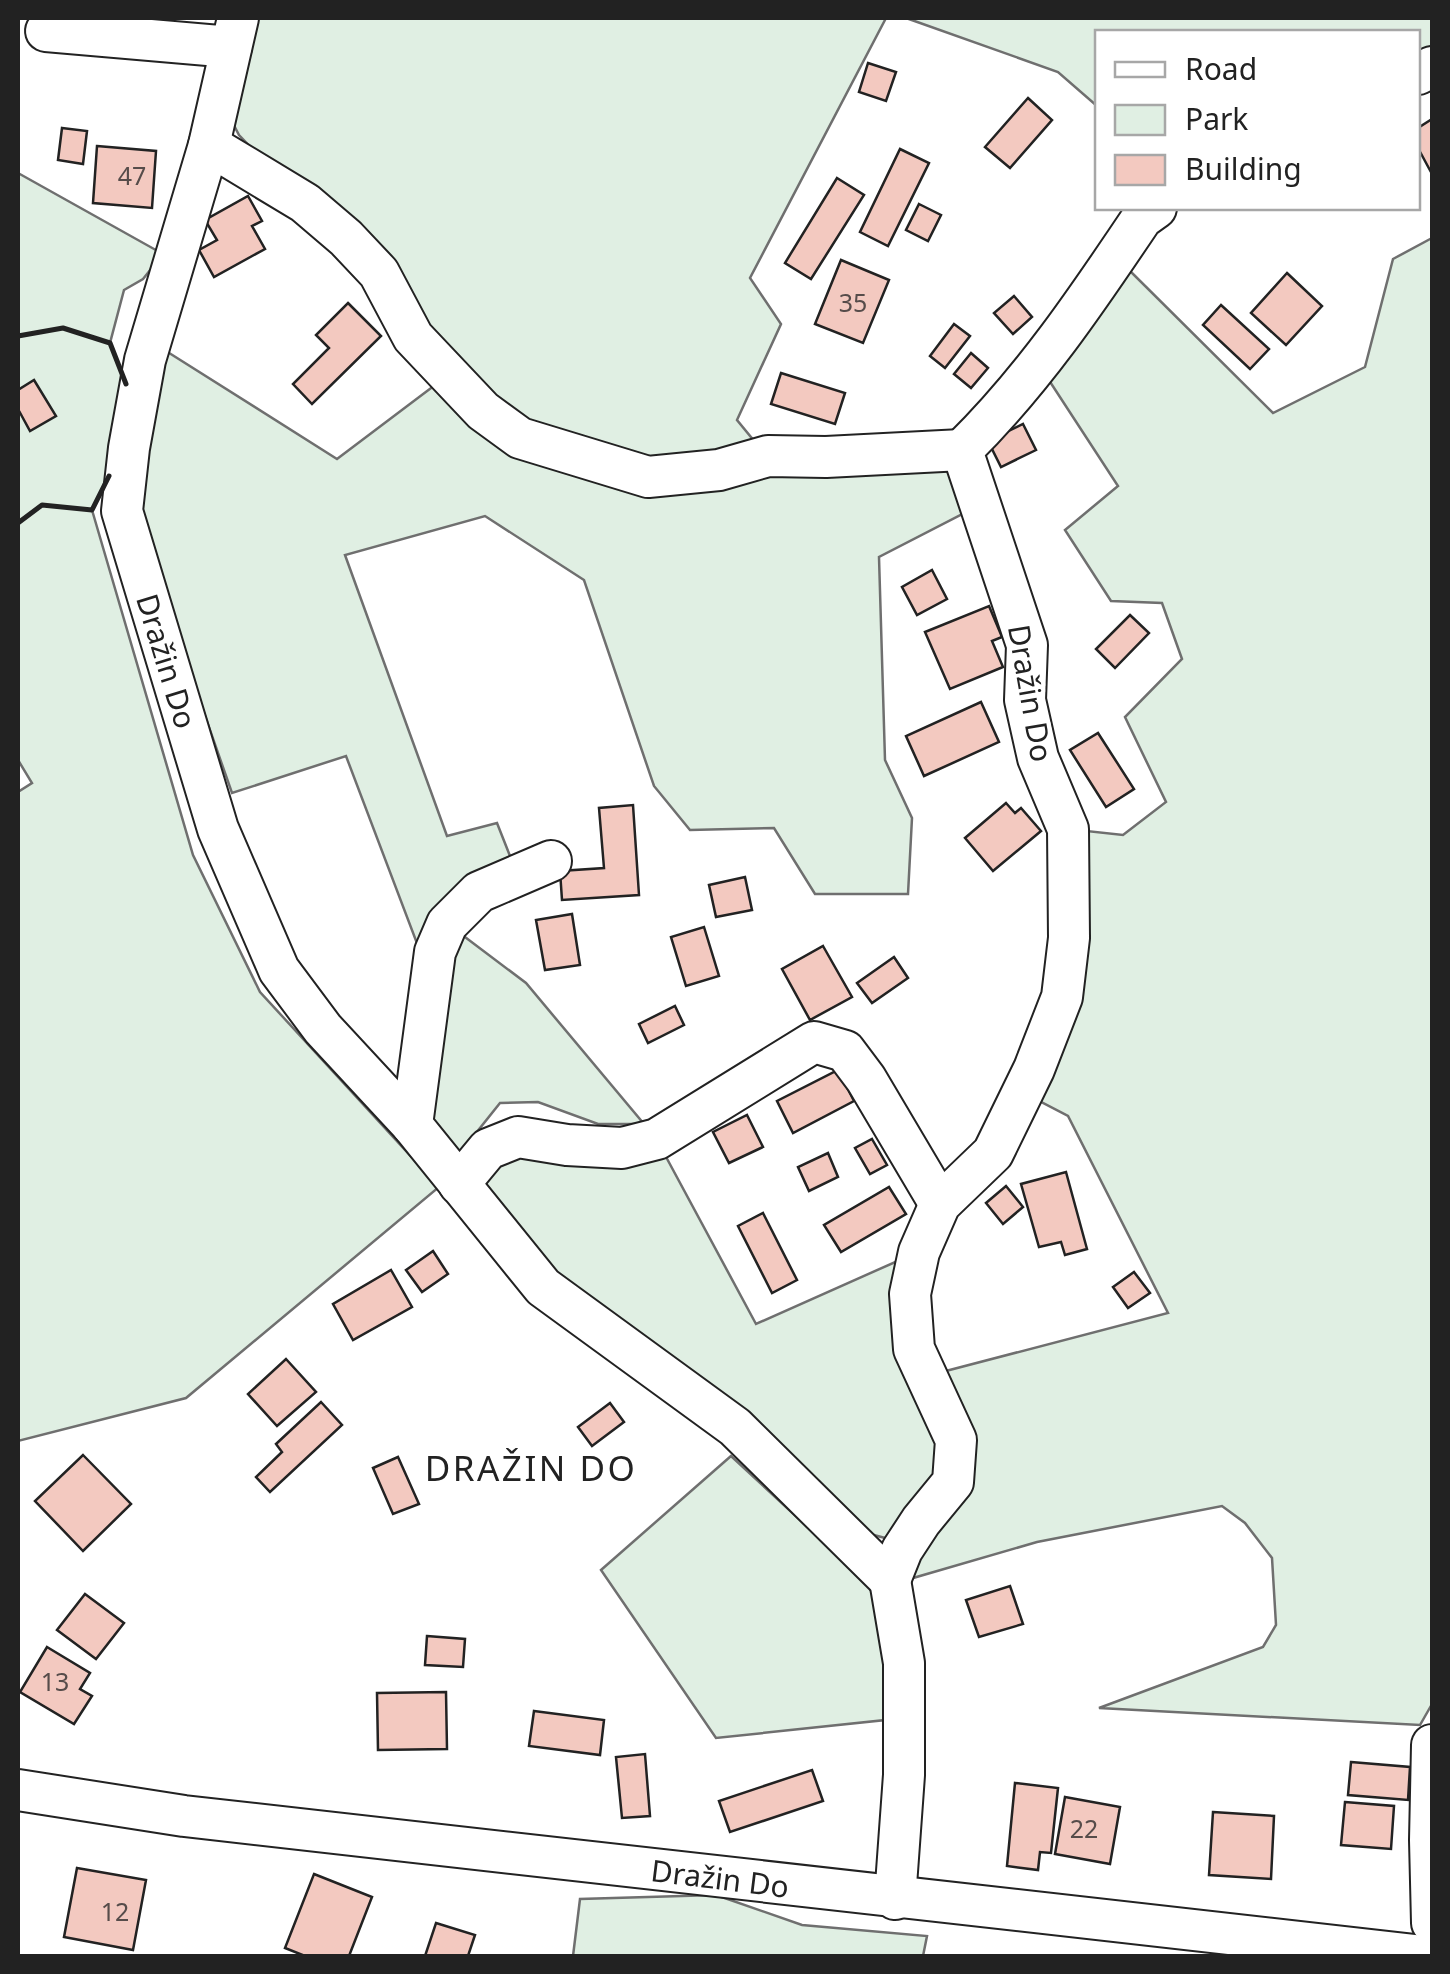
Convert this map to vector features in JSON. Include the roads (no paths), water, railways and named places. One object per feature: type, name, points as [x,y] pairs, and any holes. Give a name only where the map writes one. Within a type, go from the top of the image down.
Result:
[{"type":"street","points":[[46,31],[234,32]]},
{"type":"street","name":"Dražin Do","points":[[234,32],[209,145],[146,360],[122,511],[218,828],[279,970],[323,1029],[412,1124],[543,1287],[735,1427],[890,1580],[902,1550],[921,1520],[953,1482],[956,1440],[938,1394],[914,1350],[910,1294],[919,1252],[940,1204],[993,1153],[1002,1136],[1062,997],[1069,938],[1068,830],[1038,758],[1026,700],[1028,645],[962,450]]},
{"type":"street","points":[[209,145],[305,202],[346,238],[379,273],[413,337],[483,411],[520,438],[648,477],[718,470],[768,456],[962,450],[1040,365],[1142,218],[1153,210]]},
{"type":"street","points":[[412,1124],[435,952],[447,924],[480,892],[551,861]]},
{"type":"street","points":[[458,1184],[488,1149],[518,1137],[622,1148],[657,1139],[814,1042],[845,1051],[866,1079],[940,1204]]},
{"type":"street","points":[[890,1580],[904,1663],[904,1775],[895,1899]]},
{"type":"street","points":[[1432,1745],[1432,1924]]},
{"type":"street","name":"Dražin Do","points":[[18,1790],[184,1816],[1424,1956]]},
{"type":"district","name":"DRAŽIN DO","points":[[531,1467]]}]
